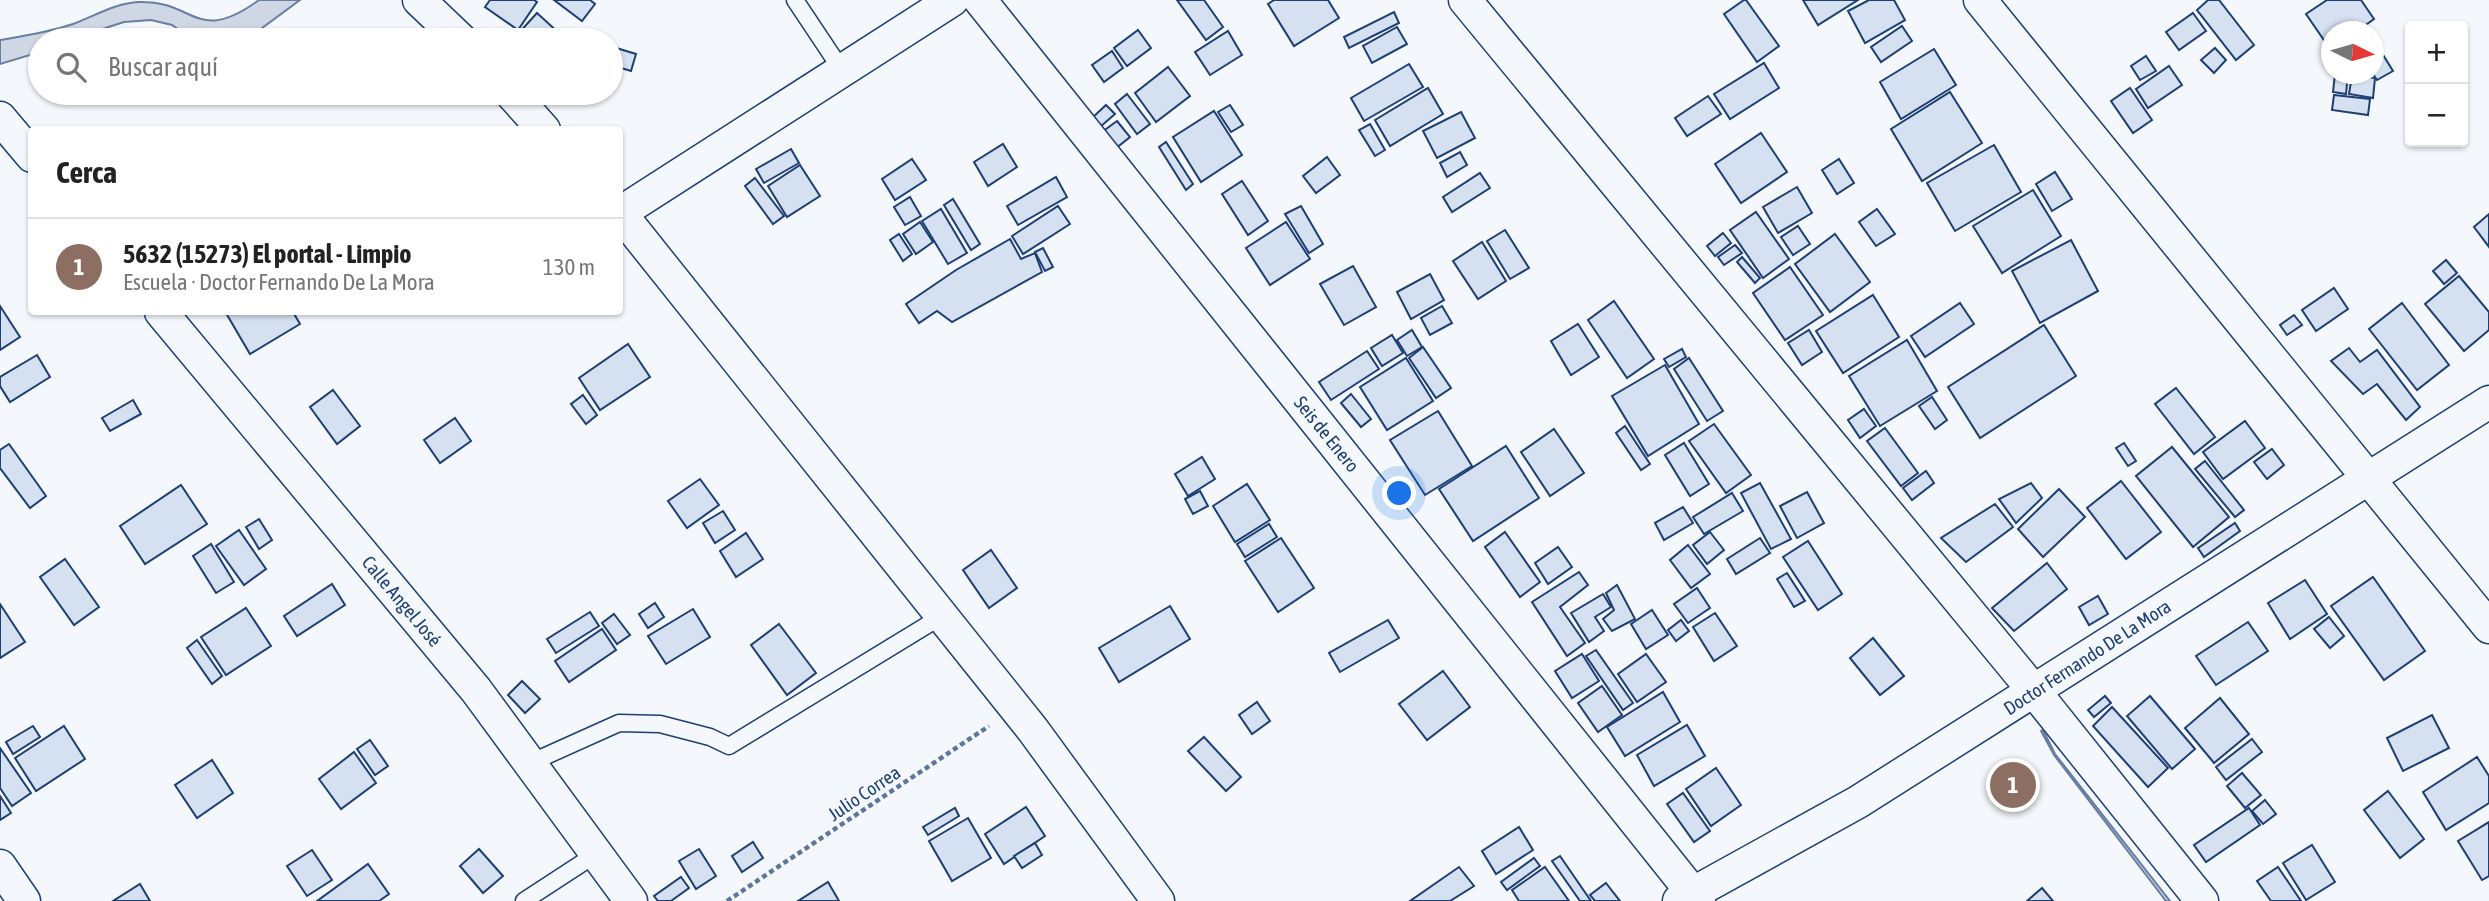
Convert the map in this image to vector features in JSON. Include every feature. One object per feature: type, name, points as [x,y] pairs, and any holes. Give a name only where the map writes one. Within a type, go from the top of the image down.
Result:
[{"type":"street","points":[[419,0],[448,28]]},
{"type":"street","points":[[623,211],[952,0]]},
{"type":"street","name":"Seis de Enero","points":[[980,0],[1690,898]]},
{"type":"street","points":[[1465,0],[2034,691],[2202,901]]},
{"type":"street","points":[[1980,0],[2489,627]]},
{"type":"street","points":[[521,105],[540,126]]},
{"type":"street","points":[[0,118],[28,151]]},
{"type":"street","points":[[623,217],[1016,708],[1158,901]]},
{"type":"street","name":"Calle Angel José","points":[[164,315],[476,690],[631,901]]},
{"type":"street","name":"Doctor Fernando De La Mora","points":[[1690,898],[1858,802],[2489,402]]},
{"type":"lane","points":[[795,0],[841,69]]},
{"type":"lane","points":[[530,763],[619,723],[660,724],[710,737],[729,746],[942,616]]},
{"type":"lane","points":[[524,901],[596,854]]},
{"type":"path","name":"Julio Correa","points":[[727,901],[1016,708]]},
{"type":"shaded area","points":[[259,0],[300,0],[262,28],[176,28],[151,20],[124,22],[105,28],[60,28],[105,10],[139,2],[158,3],[208,20],[222,19]]},
{"type":"shaded area","points":[[28,35],[28,56],[0,64],[0,40]]},
{"type":"shaded area","points":[[2043,730],[2055,754],[2170,901],[2166,901],[2054,755],[2041,731]]},
{"type":"building","points":[[490,0],[537,2],[519,28],[515,28],[485,7]]},
{"type":"building","points":[[554,0],[590,0],[595,4],[582,21]]},
{"type":"building","points":[[1177,0],[1204,0],[1223,27],[1206,40]]},
{"type":"building","points":[[1274,0],[1328,0],[1339,18],[1294,46],[1268,4]]},
{"type":"building","points":[[1744,0],[1779,46],[1757,62],[1724,14]]},
{"type":"building","points":[[1803,0],[1858,0],[1818,25]]},
{"type":"building","points":[[1869,0],[1894,0],[1905,20],[1865,43],[1848,11]]},
{"type":"building","points":[[2208,0],[2219,0],[2254,45],[2236,60],[2197,10]]},
{"type":"building","points":[[2327,0],[2361,0],[2374,19],[2321,21],[2321,36],[2306,14]]},
{"type":"building","points":[[1394,12],[1399,23],[1349,48],[1344,37]]},
{"type":"building","points":[[537,13],[554,28],[523,28]]},
{"type":"building","points":[[2193,13],[2206,31],[2179,50],[2166,32]]},
{"type":"building","points":[[1902,26],[1912,41],[1881,62],[1871,47]]},
{"type":"building","points":[[1397,27],[1407,44],[1372,63],[1363,46]]},
{"type":"building","points":[[1138,30],[1151,48],[1127,66],[1114,48]]},
{"type":"building","points":[[1228,31],[1242,55],[1210,75],[1195,52]]},
{"type":"building","points":[[2215,48],[2226,60],[2214,73],[2201,60]]},
{"type":"building","points":[[1934,49],[1956,85],[1901,119],[1880,82]]},
{"type":"building","points":[[623,50],[636,54],[631,71],[623,69]]},
{"type":"building","points":[[1112,51],[1123,68],[1104,82],[1092,65]]},
{"type":"building","points":[[2146,56],[2156,71],[2140,80],[2131,66]]},
{"type":"building","points":[[2384,56],[2393,71],[2384,76]]},
{"type":"building","points":[[1764,63],[1779,88],[1730,119],[1714,94]]},
{"type":"building","points":[[1409,64],[1423,87],[1364,121],[1351,98]]},
{"type":"building","points":[[2169,66],[2182,85],[2148,108],[2136,89]]},
{"type":"building","points":[[1168,67],[1190,96],[1156,122],[1135,93]]},
{"type":"building","points":[[2334,84],[2347,84],[2346,94],[2333,92]]},
{"type":"building","points":[[2351,84],[2374,84],[2373,98],[2349,94]]},
{"type":"building","points":[[1428,88],[1443,114],[1390,146],[1375,120]]},
{"type":"building","points":[[2130,88],[2152,120],[2133,133],[2111,101]]},
{"type":"building","points":[[1950,92],[1982,143],[1922,181],[1891,129]]},
{"type":"building","points":[[1127,94],[1150,124],[1137,134],[1115,104]]},
{"type":"building","points":[[2334,95],[2370,99],[2368,115],[2332,110]]},
{"type":"building","points":[[1708,96],[1721,114],[1687,136],[1675,118]]},
{"type":"building","points":[[1106,105],[1115,114],[1100,127],[1092,118]]},
{"type":"building","points":[[1230,105],[1243,125],[1231,132],[1218,112]]},
{"type":"building","points":[[1214,111],[1242,155],[1201,182],[1173,137]]},
{"type":"building","points":[[1461,112],[1475,138],[1437,158],[1423,131]]},
{"type":"building","points":[[1117,121],[1130,137],[1115,149],[1102,132]]},
{"type":"building","points":[[1370,124],[1385,150],[1375,156],[1359,130]]},
{"type":"building","points":[[1761,133],[1787,172],[1741,203],[1715,164]]},
{"type":"building","points":[[1166,142],[1193,184],[1186,190],[1159,147]]},
{"type":"building","points":[[1003,144],[1017,167],[988,186],[974,162]]},
{"type":"building","points":[[1994,145],[2021,192],[1955,231],[1927,183]]},
{"type":"building","points":[[791,149],[799,163],[764,183],[756,169]]},
{"type":"building","points":[[1460,152],[1467,165],[1447,177],[1440,163]]},
{"type":"building","points":[[1327,157],[1340,175],[1316,193],[1303,176]]},
{"type":"building","points":[[912,159],[926,180],[895,200],[882,179]]},
{"type":"building","points":[[1839,159],[1854,183],[1837,194],[1822,170]]},
{"type":"building","points":[[800,165],[820,196],[787,217],[768,186]]},
{"type":"building","points":[[2055,172],[2072,199],[2052,211],[2036,184]]},
{"type":"building","points":[[1480,173],[1490,188],[1452,212],[1443,197]]},
{"type":"building","points":[[1056,177],[1067,197],[1018,225],[1007,206]]},
{"type":"building","points":[[755,178],[784,216],[773,224],[745,186]]},
{"type":"building","points":[[1242,181],[1268,221],[1248,235],[1222,194]]},
{"type":"building","points":[[1797,187],[1812,213],[1778,233],[1763,207]]},
{"type":"building","points":[[2033,190],[2061,236],[2002,273],[1973,226]]},
{"type":"building","points":[[910,197],[921,216],[905,225],[894,207]]},
{"type":"building","points":[[953,199],[980,244],[971,250],[944,205]]},
{"type":"building","points":[[1058,206],[1070,224],[1023,254],[1012,236]]},
{"type":"building","points":[[1301,206],[1323,244],[1309,253],[1285,214]]},
{"type":"building","points":[[941,209],[967,253],[948,264],[922,221]]},
{"type":"building","points":[[1877,209],[1895,234],[1876,246],[1859,222]]},
{"type":"building","points":[[1756,212],[1789,259],[1763,278],[1730,230]]},
{"type":"building","points":[[2489,214],[2489,247],[2474,227]]},
{"type":"building","points":[[920,222],[933,242],[916,254],[903,234]]},
{"type":"building","points":[[1286,222],[1310,259],[1270,285],[1246,248]]},
{"type":"building","points":[[1798,226],[1810,244],[1793,255],[1781,237]]},
{"type":"building","points":[[1505,230],[1529,268],[1510,279],[1487,241]]},
{"type":"building","points":[[1723,233],[1731,243],[1715,256],[1707,246]]},
{"type":"building","points":[[899,234],[912,254],[903,261],[890,240]]},
{"type":"building","points":[[1835,234],[1870,282],[1830,312],[1795,264]]},
{"type":"building","points":[[1010,239],[1021,259],[1035,253],[1042,272],[952,322],[937,311],[919,323],[906,304],[956,270]]},
{"type":"building","points":[[2071,240],[2098,291],[2040,323],[2012,271]]},
{"type":"building","points":[[1482,242],[1506,281],[1478,299],[1453,261]]},
{"type":"building","points":[[1735,245],[1742,253],[1724,265],[1718,257]]},
{"type":"building","points":[[1043,248],[1053,267],[1045,271],[1035,252]]},
{"type":"building","points":[[1742,257],[1760,278],[1755,283],[1737,262]]},
{"type":"building","points":[[2446,260],[2457,273],[2444,284],[2433,271]]},
{"type":"building","points":[[1353,266],[1376,307],[1344,325],[1320,284]]},
{"type":"building","points":[[1790,267],[1823,315],[1785,340],[1753,293]]},
{"type":"building","points":[[1430,274],[1444,300],[1411,319],[1397,292]]},
{"type":"building","points":[[2459,276],[2489,312],[2489,330],[2464,351],[2425,304]]},
{"type":"building","points":[[2334,288],[2348,309],[2316,331],[2302,310]]},
{"type":"building","points":[[1873,295],[1899,337],[1843,373],[1816,331]]},
{"type":"building","points":[[1614,301],[1654,359],[1627,378],[1588,320]]},
{"type":"building","points":[[1960,303],[1974,324],[1925,357],[1911,336]]},
{"type":"building","points":[[2402,303],[2449,365],[2417,390],[2369,329]]},
{"type":"building","points":[[0,306],[20,337],[0,350]]},
{"type":"building","points":[[1442,306],[1452,323],[1430,335],[1421,318]]},
{"type":"building","points":[[227,315],[295,315],[300,324],[250,354]]},
{"type":"building","points":[[2294,315],[2302,325],[2287,335],[2280,325]]},
{"type":"building","points":[[1578,324],[1599,357],[1571,375],[1551,341]]},
{"type":"building","points":[[2044,325],[2076,376],[1980,438],[1948,387]]},
{"type":"building","points":[[1412,330],[1422,347],[1407,356],[1397,340]]},
{"type":"building","points":[[1809,330],[1822,352],[1802,365],[1788,343]]},
{"type":"building","points":[[1392,335],[1403,353],[1382,366],[1371,348]]},
{"type":"building","points":[[1907,340],[1937,391],[1880,426],[1849,376]]},
{"type":"building","points":[[628,344],[650,377],[600,410],[579,378]]},
{"type":"building","points":[[1423,347],[1451,388],[1436,398],[1409,358]]},
{"type":"building","points":[[2349,348],[2360,362],[2377,350],[2420,407],[2406,420],[2377,384],[2363,394],[2331,361]]},
{"type":"building","points":[[1682,349],[1686,357],[1669,367],[1664,359]]},
{"type":"building","points":[[1367,351],[1379,369],[1331,400],[1319,382]]},
{"type":"building","points":[[37,355],[50,377],[10,402],[0,386],[0,377]]},
{"type":"building","points":[[1406,358],[1433,401],[1387,430],[1360,387]]},
{"type":"building","points":[[1689,358],[1723,411],[1707,421],[1674,369]]},
{"type":"building","points":[[1665,365],[1699,424],[1648,456],[1612,396]]},
{"type":"building","points":[[2176,388],[2215,437],[2194,454],[2155,404]]},
{"type":"building","points":[[333,390],[360,426],[337,444],[310,407]]},
{"type":"building","points":[[1351,394],[1371,419],[1361,427],[1341,403]]},
{"type":"building","points":[[583,395],[597,415],[586,424],[571,404]]},
{"type":"building","points":[[1932,397],[1947,420],[1935,429],[1919,406]]},
{"type":"building","points":[[133,400],[141,414],[110,431],[102,418]]},
{"type":"building","points":[[1864,409],[1876,426],[1860,438],[1848,420]]},
{"type":"building","points":[[1438,411],[1472,466],[1425,495],[1390,440]]},
{"type":"building","points":[[455,418],[471,441],[440,463],[424,440]]},
{"type":"building","points":[[2245,421],[2265,448],[2223,479],[2203,452]]},
{"type":"building","points":[[1714,424],[1751,475],[1726,493],[1689,441]]},
{"type":"building","points":[[1625,426],[1650,464],[1641,470],[1616,433]]},
{"type":"building","points":[[1885,428],[1918,473],[1901,486],[1867,441]]},
{"type":"building","points":[[1554,429],[1584,473],[1550,496],[1521,452]]},
{"type":"building","points":[[1684,443],[1709,484],[1690,496],[1665,455]]},
{"type":"building","points":[[2124,443],[2136,461],[2128,466],[2116,448]]},
{"type":"building","points":[[9,444],[46,496],[30,508],[0,468],[0,450]]},
{"type":"building","points":[[1506,446],[1539,498],[1473,541],[1439,489]]},
{"type":"building","points":[[2172,447],[2229,517],[2193,547],[2136,476]]},
{"type":"building","points":[[2272,449],[2284,465],[2267,479],[2254,462]]},
{"type":"building","points":[[1202,457],[1215,479],[1188,496],[1175,474]]},
{"type":"building","points":[[2205,461],[2244,510],[2235,517],[2195,469]]},
{"type":"building","points":[[1926,471],[1934,483],[1912,500],[1903,488]]},
{"type":"building","points":[[700,479],[719,505],[687,528],[668,501]]},
{"type":"building","points":[[2121,481],[2161,532],[2126,559],[2087,508]]},
{"type":"building","points":[[1760,483],[1791,539],[1771,549],[1741,493]]},
{"type":"building","points":[[2031,483],[2042,498],[2016,523],[1999,499]]},
{"type":"building","points":[[1247,484],[1270,520],[1235,542],[1213,506]]},
{"type":"building","points":[[181,485],[207,524],[145,564],[120,526]]},
{"type":"building","points":[[2059,489],[2085,517],[2043,557],[2018,529]]},
{"type":"building","points":[[1200,491],[1208,506],[1193,514],[1185,499]]},
{"type":"building","points":[[1807,492],[1824,523],[1797,538],[1780,506]]},
{"type":"building","points":[[1732,493],[1743,511],[1704,534],[1693,517]]},
{"type":"building","points":[[1995,504],[2013,527],[1966,562],[1941,538]]},
{"type":"building","points":[[1683,507],[1693,523],[1664,540],[1655,523]]},
{"type":"building","points":[[723,511],[735,530],[715,543],[703,523]]},
{"type":"building","points":[[259,519],[272,540],[259,549],[246,527]]},
{"type":"building","points":[[2235,523],[2240,531],[2204,557],[2198,548]]},
{"type":"building","points":[[1269,524],[1277,537],[1245,557],[1237,544]]},
{"type":"building","points":[[239,530],[266,569],[244,585],[216,546]]},
{"type":"building","points":[[1505,532],[1540,582],[1520,597],[1485,547]]},
{"type":"building","points":[[1710,532],[1724,550],[1707,564],[1693,545]]},
{"type":"building","points":[[746,533],[763,559],[736,577],[720,551]]},
{"type":"building","points":[[1281,538],[1314,588],[1278,612],[1245,561]]},
{"type":"building","points":[[1760,538],[1770,553],[1736,574],[1727,559]]},
{"type":"building","points":[[1808,541],[1842,594],[1818,610],[1783,557]]},
{"type":"building","points":[[211,544],[234,582],[216,593],[193,556]]},
{"type":"building","points":[[1688,545],[1710,574],[1691,588],[1670,560]]},
{"type":"building","points":[[1558,547],[1572,567],[1548,584],[1535,563]]},
{"type":"building","points":[[991,550],[1017,588],[989,608],[963,570]]},
{"type":"building","points":[[65,559],[99,607],[74,625],[40,577]]},
{"type":"building","points":[[2047,563],[2067,589],[2014,631],[1992,608]]},
{"type":"building","points":[[1579,572],[1588,585],[1560,607],[1585,643],[1567,656],[1532,602]]},
{"type":"building","points":[[1787,573],[1805,601],[1794,607],[1777,579]]},
{"type":"building","points":[[2373,577],[2425,651],[2384,680],[2331,606]]},
{"type":"building","points":[[2305,580],[2327,614],[2290,639],[2268,603]]},
{"type":"building","points":[[332,584],[345,605],[297,636],[284,616]]},
{"type":"building","points":[[1617,585],[1635,619],[1612,631],[1603,619],[1614,610],[1606,593]]},
{"type":"building","points":[[1697,588],[1710,608],[1688,623],[1674,604]]},
{"type":"building","points":[[1603,594],[1611,607],[1595,617],[1604,631],[1589,642],[1571,613]]},
{"type":"building","points":[[2098,596],[2108,614],[2089,625],[2079,607]]},
{"type":"building","points":[[655,603],[664,617],[648,628],[639,614]]},
{"type":"building","points":[[0,604],[25,642],[0,658]]},
{"type":"building","points":[[1170,606],[1190,639],[1119,682],[1099,648]]},
{"type":"building","points":[[246,608],[271,646],[226,675],[201,637]]},
{"type":"building","points":[[693,609],[710,637],[666,664],[648,636]]},
{"type":"building","points":[[1652,610],[1668,635],[1646,649],[1631,624]]},
{"type":"building","points":[[590,612],[599,626],[556,653],[547,639]]},
{"type":"building","points":[[1715,613],[1737,646],[1714,661],[1693,627]]},
{"type":"building","points":[[614,614],[630,635],[617,644],[602,623]]},
{"type":"building","points":[[2329,617],[2344,636],[2330,648],[2314,629]]},
{"type":"building","points":[[1388,620],[1399,638],[1340,672],[1329,653]]},
{"type":"building","points":[[1681,620],[1689,631],[1676,641],[1668,630]]},
{"type":"building","points":[[2248,622],[2268,651],[2216,685],[2196,656]]},
{"type":"building","points":[[779,624],[816,673],[787,695],[751,645]]},
{"type":"building","points":[[602,629],[616,650],[569,682],[555,661]]},
{"type":"building","points":[[1873,638],[1904,676],[1880,695],[1850,658]]},
{"type":"building","points":[[197,640],[222,676],[212,684],[187,648]]},
{"type":"building","points":[[1596,650],[1633,703],[1623,710],[1586,656]]},
{"type":"building","points":[[1582,654],[1599,681],[1572,698],[1555,671]]},
{"type":"building","points":[[1646,654],[1666,682],[1637,702],[1618,674]]},
{"type":"building","points":[[1443,671],[1470,707],[1427,740],[1399,704]]},
{"type":"building","points":[[522,681],[540,699],[525,713],[508,695]]},
{"type":"building","points":[[1602,686],[1622,715],[1598,732],[1578,703]]},
{"type":"building","points":[[1663,692],[1680,722],[1625,756],[1607,727]]},
{"type":"building","points":[[2105,696],[2111,703],[2094,717],[2088,710]]},
{"type":"building","points":[[2150,696],[2195,749],[2172,769],[2127,716]]},
{"type":"building","points":[[2220,698],[2249,734],[2214,763],[2185,728]]},
{"type":"building","points":[[1257,702],[1270,721],[1252,734],[1239,715]]},
{"type":"building","points":[[2112,707],[2168,768],[2148,787],[2093,726]]},
{"type":"building","points":[[2432,715],[2449,748],[2403,771],[2387,738]]},
{"type":"building","points":[[1687,725],[1705,756],[1654,786],[1637,755]]},
{"type":"building","points":[[33,726],[40,737],[13,754],[6,742]]},
{"type":"building","points":[[64,726],[85,759],[36,791],[15,758]]},
{"type":"building","points":[[1204,737],[1241,777],[1226,791],[1188,751]]},
{"type":"building","points":[[2252,739],[2262,752],[2226,780],[2216,767]]},
{"type":"building","points":[[370,740],[388,766],[375,775],[357,749]]},
{"type":"building","points":[[0,748],[31,793],[12,806],[0,788]]},
{"type":"building","points":[[354,752],[376,783],[341,809],[319,779]]},
{"type":"building","points":[[2477,757],[2489,776],[2489,803],[2446,830],[2423,792]]},
{"type":"building","points":[[212,760],[233,793],[197,818],[175,785]]},
{"type":"building","points":[[1716,768],[1741,805],[1711,826],[1686,789]]},
{"type":"building","points":[[2242,773],[2261,795],[2245,808],[2227,786]]},
{"type":"building","points":[[2388,791],[2424,839],[2400,858],[2364,810]]},
{"type":"building","points":[[1683,793],[1710,831],[1694,842],[1667,804]]},
{"type":"building","points":[[0,796],[11,813],[0,820]]},
{"type":"building","points":[[2265,800],[2276,814],[2263,824],[2252,811]]},
{"type":"building","points":[[1026,807],[1045,836],[1004,864],[985,834]]},
{"type":"building","points":[[955,808],[959,816],[928,835],[923,827]]},
{"type":"building","points":[[2249,808],[2260,825],[2206,862],[2194,845]]},
{"type":"building","points":[[968,818],[991,858],[952,881],[929,841]]},
{"type":"building","points":[[2489,822],[2489,876],[2482,880],[2458,841]]},
{"type":"building","points":[[1519,827],[1533,850],[1496,874],[1482,851]]},
{"type":"building","points":[[753,842],[763,858],[742,872],[732,856]]},
{"type":"building","points":[[1035,843],[1042,855],[1022,868],[1014,856]]},
{"type":"building","points":[[2312,845],[2335,882],[2306,900],[2283,863]]},
{"type":"building","points":[[479,849],[503,876],[483,893],[460,866]]},
{"type":"building","points":[[699,849],[716,876],[696,889],[679,861]]},
{"type":"building","points":[[312,850],[332,880],[307,896],[287,866]]},
{"type":"building","points":[[1560,856],[1591,901],[1580,901],[1552,861]]},
{"type":"building","points":[[1534,858],[1540,866],[1507,890],[1501,882]]},
{"type":"building","points":[[368,864],[389,894],[379,901],[317,901]]},
{"type":"building","points":[[1459,867],[1474,886],[1450,901],[1410,901]]},
{"type":"building","points":[[1545,867],[1569,901],[1519,901],[1512,890]]},
{"type":"building","points":[[2278,867],[2301,901],[2271,901],[2257,881]]},
{"type":"building","points":[[681,877],[689,888],[671,901],[658,901],[654,896]]},
{"type":"building","points":[[828,882],[839,901],[798,901]]},
{"type":"building","points":[[1606,883],[1620,901],[1595,901],[1590,895]]},
{"type":"building","points":[[140,884],[150,901],[113,901]]},
{"type":"building","points":[[2042,888],[2053,901],[2027,901]]},
{"type":"place","name":"5632 (15273) El portal - Limpio","points":[[2013,785]]}]
